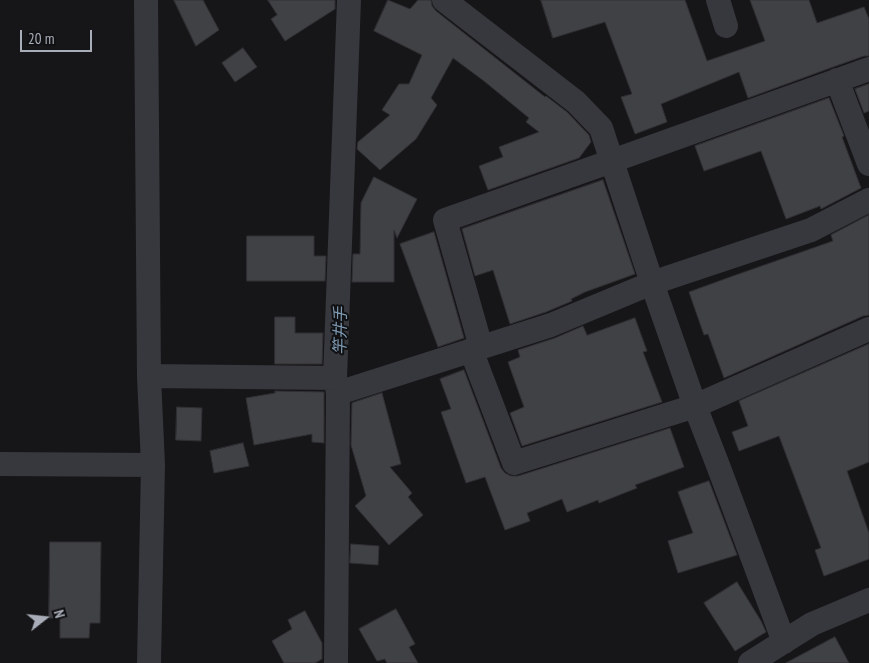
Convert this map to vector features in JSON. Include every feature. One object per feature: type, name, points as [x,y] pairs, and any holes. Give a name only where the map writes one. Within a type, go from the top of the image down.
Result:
[{"type":"street","points":[[146,0],[149,376],[153,465],[149,663]]},
{"type":"street","points":[[336,663],[337,385],[349,0]]},
{"type":"street","points":[[444,0],[576,102],[601,128],[695,406],[784,642]]},
{"type":"street","points":[[718,0],[726,26]]},
{"type":"street","points":[[869,69],[445,220],[476,349],[514,463],[695,406],[869,329]]},
{"type":"street","points":[[837,80],[869,164]]},
{"type":"street","points":[[149,376],[337,385],[476,349],[551,325],[652,283],[810,230],[869,200]]},
{"type":"street","points":[[0,464],[153,465]]},
{"type":"street","points":[[750,663],[812,624],[869,600]]},
{"type":"building","points":[[174,0],[203,0],[219,30],[196,46]]},
{"type":"building","points":[[268,0],[335,0],[335,9],[285,41],[271,19],[277,15]]},
{"type":"building","points":[[388,0],[410,9],[418,0],[431,0],[432,6],[436,11],[545,97],[567,112],[589,135],[591,142],[579,158],[488,190],[479,166],[503,157],[499,147],[539,132],[526,122],[529,118],[453,58],[431,98],[437,105],[416,139],[380,170],[357,149],[358,142],[390,115],[382,110],[399,84],[409,84],[422,55],[374,31]]},
{"type":"building","points":[[541,0],[685,0],[707,61],[765,41],[750,0],[809,0],[817,23],[864,7],[869,19],[869,56],[864,56],[748,98],[739,72],[661,104],[667,122],[635,134],[621,97],[632,94],[605,22],[553,38]]},
{"type":"building","points":[[243,48],[257,67],[235,82],[222,63]]},
{"type":"building","points":[[869,84],[869,111],[864,113],[855,89]]},
{"type":"building","points":[[829,98],[861,188],[821,209],[820,206],[786,219],[761,151],[704,171],[695,146]]},
{"type":"building","points":[[374,177],[417,199],[397,238],[394,230],[394,282],[352,282],[353,254],[360,254],[361,203]]},
{"type":"building","points":[[603,180],[635,274],[585,292],[571,299],[572,301],[546,312],[510,324],[493,270],[475,276],[462,229]]},
{"type":"building","points":[[869,215],[869,315],[724,378],[708,334],[704,335],[689,292],[833,241],[831,235]]},
{"type":"building","points":[[434,232],[464,338],[438,347],[400,244]]},
{"type":"building","points":[[247,236],[314,236],[314,256],[326,256],[325,281],[247,281]]},
{"type":"building","points":[[275,317],[295,317],[295,333],[323,333],[322,364],[275,364]]},
{"type":"building","points":[[635,318],[647,351],[643,352],[662,402],[522,446],[510,413],[524,407],[508,362],[520,357],[518,350],[555,338],[583,326],[587,335]]},
{"type":"building","points":[[869,344],[869,462],[847,471],[869,533],[869,559],[824,576],[815,550],[821,548],[779,436],[739,451],[732,432],[748,426],[739,401]]},
{"type":"building","points":[[464,370],[501,468],[511,476],[518,476],[670,428],[684,467],[635,485],[637,488],[599,503],[598,500],[567,512],[562,499],[527,513],[530,521],[505,530],[485,477],[466,483],[441,412],[451,409],[440,379]]},
{"type":"building","points":[[275,391],[324,392],[324,443],[312,442],[312,434],[254,445],[246,398],[275,393]]},
{"type":"building","points":[[382,393],[401,464],[390,467],[412,493],[408,497],[423,515],[389,545],[355,506],[366,496],[351,445],[352,403]]},
{"type":"building","points":[[177,407],[202,408],[201,441],[176,440]]},
{"type":"building","points":[[243,443],[249,466],[214,473],[210,451]]},
{"type":"building","points":[[709,481],[737,555],[678,573],[668,541],[693,533],[678,492]]},
{"type":"building","points":[[50,542],[101,542],[100,623],[90,623],[89,638],[60,638],[60,618],[49,618]]},
{"type":"building","points":[[351,544],[379,546],[378,565],[350,563]]},
{"type":"building","points":[[737,582],[766,632],[735,651],[704,603]]},
{"type":"building","points":[[396,609],[415,644],[409,647],[418,663],[387,663],[385,659],[377,661],[359,629]]},
{"type":"building","points":[[305,611],[322,643],[322,659],[315,663],[284,663],[272,641],[292,629],[288,620]]},
{"type":"building","points":[[835,637],[849,663],[786,663]]},
{"type":"water label","name":"竿井手","points":[[341,331]]}]
